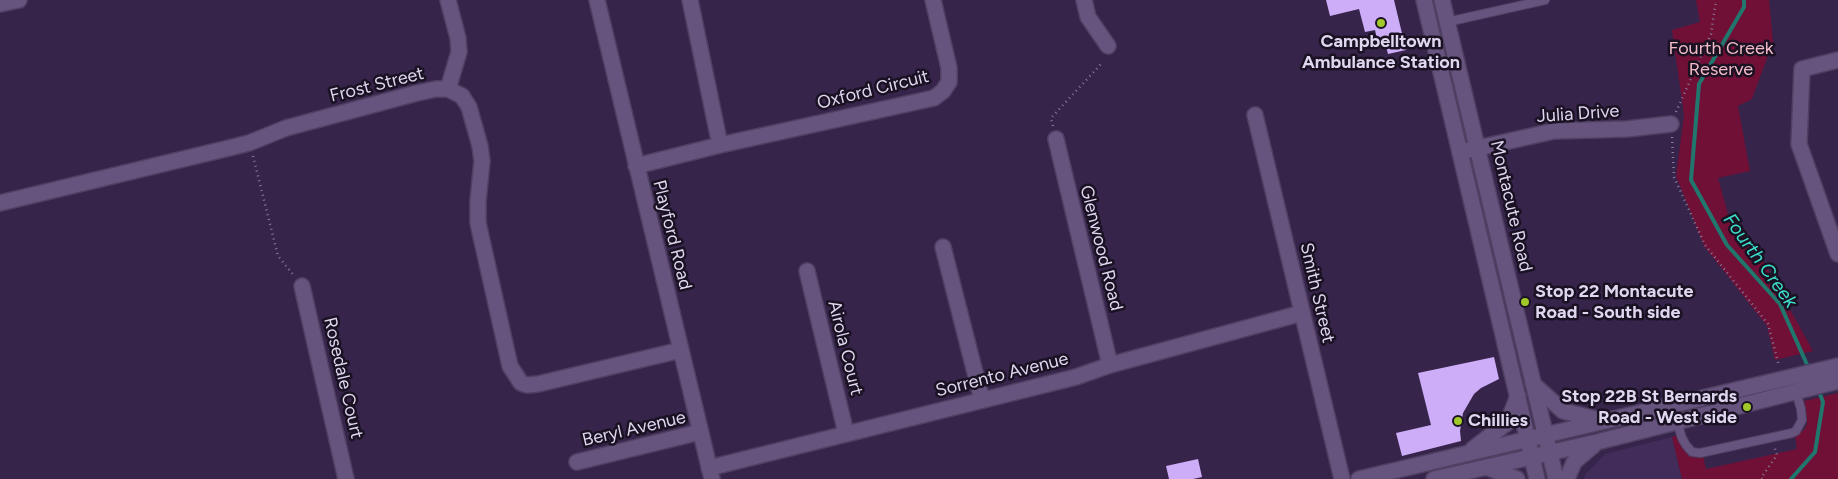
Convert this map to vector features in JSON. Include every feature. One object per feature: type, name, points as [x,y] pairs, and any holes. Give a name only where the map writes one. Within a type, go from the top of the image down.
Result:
[{"type":"street","points":[[0,4],[18,0]]},
{"type":"street","points":[[448,0],[458,38],[459,52],[448,89]]},
{"type":"street","name":"Playford Road","points":[[597,0],[710,474]]},
{"type":"street","points":[[690,0],[720,145]]},
{"type":"street","name":"Oxford Circuit","points":[[636,166],[720,145],[934,98],[943,91],[949,82],[949,68],[933,0]]},
{"type":"street","points":[[1084,0],[1088,17],[1108,46]]},
{"type":"street","name":"Montacute Road","points":[[1424,0],[1537,479]]},
{"type":"street","name":"Montacute Road","points":[[1442,0],[1556,479]]},
{"type":"street","points":[[1838,60],[1802,70],[1799,144],[1838,254]]},
{"type":"street","name":"Frost Street","points":[[0,203],[249,143],[286,128],[417,92],[448,89],[462,96],[468,107],[480,146],[482,161],[478,223],[510,366],[521,383],[528,385],[538,384],[681,350]]},
{"type":"street","name":"Smith Street","points":[[1255,115],[1342,479]]},
{"type":"street","name":"Julia Drive","points":[[1460,152],[1554,131],[1626,129],[1671,124]]},
{"type":"street","name":"Glenwood Road","points":[[1056,140],[1110,365]]},
{"type":"street","points":[[943,247],[982,400]]},
{"type":"street","name":"Airola Court","points":[[807,271],[846,433]]},
{"type":"street","name":"Rosedale Court","points":[[302,286],[346,479]]},
{"type":"street","name":"Sorrento Avenue","points":[[710,474],[846,433],[1076,377],[1110,365],[1302,313]]},
{"type":"street","points":[[1359,479],[1783,379],[1809,381],[1832,375]]},
{"type":"street","points":[[1434,479],[1597,442],[1796,392],[1809,381]]},
{"type":"street","points":[[1534,384],[1564,411],[1604,421]]},
{"type":"street","points":[[1468,453],[1508,422],[1518,396]]},
{"type":"street","name":"Beryl Avenue","points":[[577,462],[700,432]]},
{"type":"street","points":[[1567,479],[1574,462],[1597,442]]},
{"type":"street","points":[[1486,467],[1517,479]]},
{"type":"lane","points":[[1447,22],[1545,0]]},
{"type":"lane","points":[[1678,422],[1686,445],[1692,452],[1700,453],[1792,432],[1799,427],[1802,420],[1796,392]]},
{"type":"path","points":[[1716,0],[1711,34],[1671,124],[1674,177],[1704,245],[1768,324],[1783,379]]},
{"type":"path","points":[[1056,140],[1052,118],[1102,64]]},
{"type":"path","points":[[249,143],[278,256],[302,286]]},
{"type":"path","points":[[1762,479],[1776,455],[1772,437]]},
{"type":"shaded area","points":[[1672,437],[1682,479],[1584,479],[1585,475],[1605,454]]},
{"type":"green space","name":"Fourth Creek Reserve","points":[[1696,0],[1769,0],[1773,42],[1752,99],[1738,106],[1750,171],[1718,178],[1731,225],[1756,248],[1813,351],[1775,360],[1767,326],[1704,246],[1676,176],[1684,115],[1672,30],[1700,22]]},
{"type":"green space","points":[[1838,393],[1838,479],[1682,479],[1672,437],[1679,435],[1685,447],[1703,455],[1706,469],[1797,449],[1795,435],[1804,430],[1807,424],[1804,401]]},
{"type":"building","name":"Campbelltown Ambulance Station","points":[[1326,0],[1394,0],[1406,50],[1388,54],[1386,46],[1379,48],[1375,30],[1365,32],[1359,9],[1330,16]]},
{"type":"building","points":[[1494,357],[1499,379],[1481,388],[1474,394],[1463,413],[1460,431],[1461,441],[1402,456],[1396,433],[1431,425],[1418,373]]},
{"type":"building","points":[[1198,459],[1202,477],[1169,479],[1166,466]]},
{"type":"waterway","name":"Fourth Creek","points":[[1744,0],[1744,7],[1699,84],[1691,180],[1727,245],[1780,304],[1809,369]]},
{"type":"waterway","name":"Fourth Creek","points":[[1791,479],[1815,452],[1823,402],[1818,389]]},
{"type":"place","name":"Campbelltown Ambulance Station","points":[[1381,23]]},
{"type":"place","name":"Stop 22 Montacute Road - South side","points":[[1525,302]]},
{"type":"place","name":"Stop 22B St Bernards Road - West side","points":[[1747,407]]},
{"type":"place","name":"Chillies","points":[[1458,421]]}]
